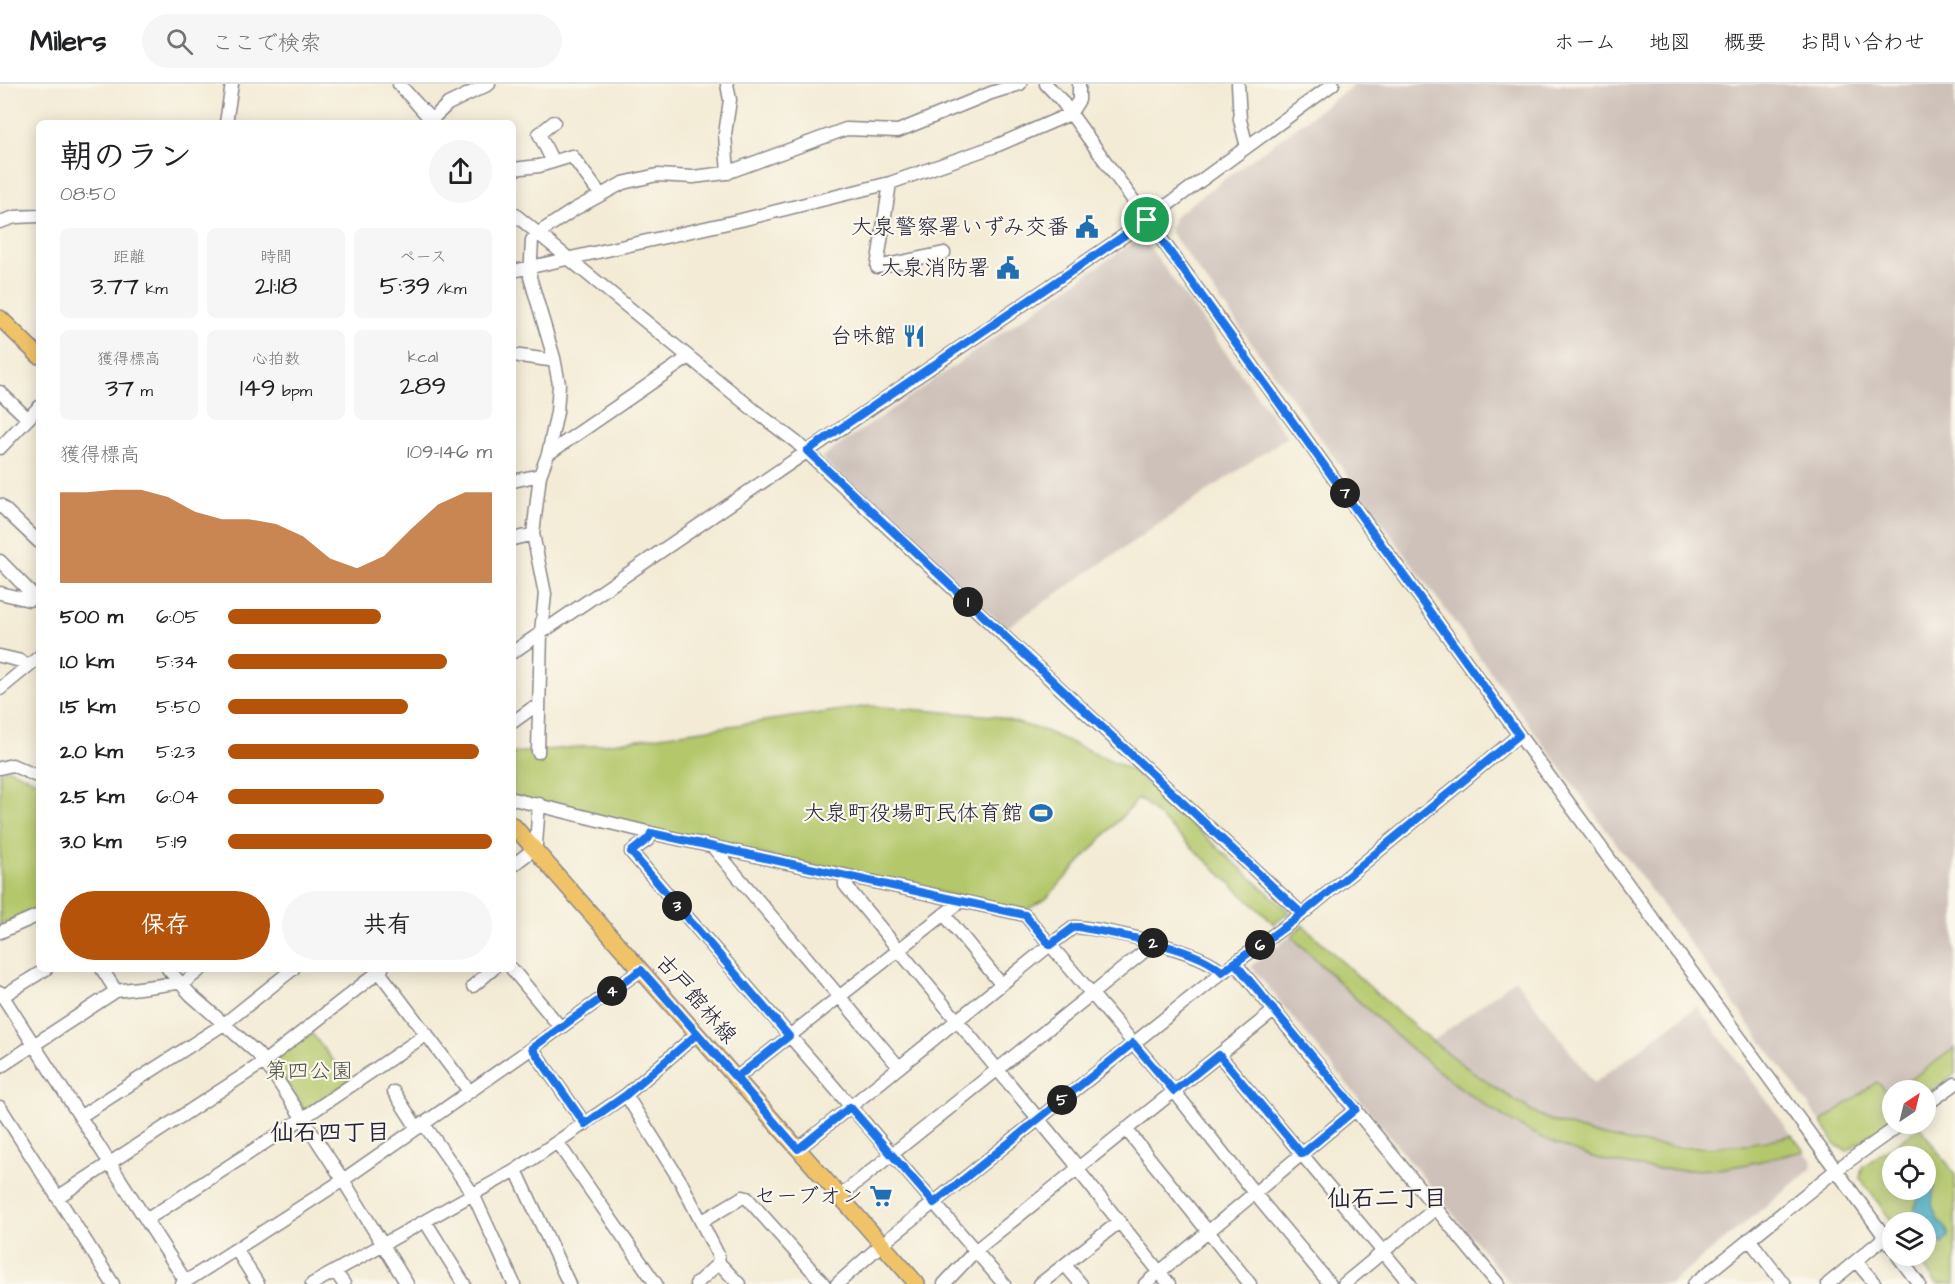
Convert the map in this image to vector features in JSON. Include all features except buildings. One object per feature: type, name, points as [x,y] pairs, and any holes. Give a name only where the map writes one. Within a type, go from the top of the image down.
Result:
[{"type":"main road","points":[[0,318],[36,353]]},
{"type":"main road","name":"古戸館林線","points":[[516,828],[917,1284]]},
{"type":"street","points":[[226,120],[232,84]]},
{"type":"street","points":[[399,84],[431,120]]},
{"type":"street","points":[[433,120],[448,104],[489,84]]},
{"type":"street","points":[[726,84],[730,100],[725,134],[728,173]]},
{"type":"street","points":[[538,752],[541,632],[545,594],[533,534],[540,475],[548,454],[557,412],[559,384],[555,358],[532,290],[530,268],[532,240],[537,234],[623,183],[657,175],[693,177],[728,173],[846,129],[898,131],[991,93],[1020,84]]},
{"type":"street","points":[[1046,84],[1882,1233]]},
{"type":"street","points":[[516,270],[741,220],[891,183],[998,145],[1070,114],[1079,100],[1079,84]]},
{"type":"street","points":[[1238,84],[1240,120],[1247,147]]},
{"type":"street","points":[[516,650],[1147,220],[1333,84]]},
{"type":"street","points":[[553,162],[539,134],[554,122]]},
{"type":"street","points":[[516,169],[539,166],[572,156],[600,195]]},
{"type":"street","points":[[891,183],[877,267],[944,253]]},
{"type":"street","points":[[0,222],[36,216]]},
{"type":"street","points":[[516,216],[807,451],[1302,914]]},
{"type":"street","points":[[516,355],[549,360],[555,358]]},
{"type":"street","points":[[548,454],[689,357]]},
{"type":"street","points":[[0,392],[28,419]]},
{"type":"street","points":[[0,448],[36,410]]},
{"type":"street","points":[[516,480],[540,475]]},
{"type":"street","points":[[0,505],[36,539]]},
{"type":"street","points":[[516,538],[533,534]]},
{"type":"street","points":[[0,561],[36,598]]},
{"type":"street","points":[[0,593],[29,600],[36,599]]},
{"type":"street","points":[[0,656],[21,661],[26,666]]},
{"type":"street","points":[[0,689],[36,659]]},
{"type":"street","points":[[516,720],[531,709],[538,708]]},
{"type":"street","points":[[837,1284],[882,1244],[1222,972],[1302,914],[1519,735]]},
{"type":"street","points":[[0,768],[12,765],[36,776]]},
{"type":"street","points":[[516,800],[651,833],[1025,915],[1174,1091],[1330,1284]]},
{"type":"street","points":[[516,863],[534,849],[537,841],[539,804]]},
{"type":"street","points":[[651,833],[649,838],[631,852],[1004,1284]]},
{"type":"street","points":[[712,846],[899,1067]]},
{"type":"street","points":[[845,876],[845,885],[1078,1168],[1169,1284]]},
{"type":"street","points":[[736,1078],[961,901]]},
{"type":"street","points":[[944,914],[1001,984]]},
{"type":"street","points":[[0,932],[36,916]]},
{"type":"street","points":[[798,1149],[1074,927],[1151,942],[1214,964],[1222,972]]},
{"type":"street","points":[[840,1196],[1146,950],[1151,942]]},
{"type":"street","points":[[1235,963],[1498,1284]]},
{"type":"street","points":[[41,972],[2,994],[81,1116],[184,1283],[343,1180],[641,970]]},
{"type":"street","points":[[104,972],[116,991]]},
{"type":"street","points":[[170,972],[179,983],[244,1040],[264,1062],[343,1180],[407,1284]]},
{"type":"street","points":[[0,1067],[116,991],[185,982],[197,972]]},
{"type":"street","points":[[81,1116],[224,1024],[289,972]]},
{"type":"street","points":[[58,1197],[264,1062],[376,972]]},
{"type":"street","points":[[380,972],[470,1091]]},
{"type":"street","points":[[473,986],[489,972]]},
{"type":"street","points":[[514,972],[561,1028]]},
{"type":"street","points":[[944,1284],[976,1251],[1275,1010]]},
{"type":"street","points":[[146,1220],[427,1034]]},
{"type":"street","points":[[312,1284],[516,1170],[626,1095],[697,1034]]},
{"type":"street","points":[[532,1048],[585,1124]]},
{"type":"street","points":[[1219,1055],[1410,1284]]},
{"type":"street","points":[[1936,1098],[1955,1084]]},
{"type":"street","points":[[394,1092],[473,1194],[514,1284]]},
{"type":"street","points":[[626,1095],[681,1182],[718,1255],[719,1263],[739,1284]]},
{"type":"street","points":[[0,1107],[113,1284]]},
{"type":"street","points":[[1145,1284],[1356,1109]]},
{"type":"street","points":[[1126,1129],[1250,1284]]},
{"type":"street","points":[[1694,1284],[1836,1170],[1887,1134]]},
{"type":"street","points":[[557,1142],[656,1284]]},
{"type":"street","points":[[516,1170],[569,1284]]},
{"type":"street","points":[[701,1222],[743,1197],[747,1198],[824,1284]]},
{"type":"street","points":[[1344,1284],[1436,1208]]},
{"type":"street","points":[[425,1221],[464,1284]]},
{"type":"street","points":[[1040,1284],[1119,1222]]},
{"type":"street","points":[[1749,1239],[1784,1284]]},
{"type":"street","points":[[1828,1284],[1882,1239]]},
{"type":"street","points":[[236,1249],[258,1284]]},
{"type":"street","points":[[1856,1261],[1875,1284]]},
{"type":"street","points":[[696,1284],[719,1263]]},
{"type":"street","points":[[1065,1265],[1081,1284]]},
{"type":"street","points":[[1906,1266],[1919,1284]]},
{"type":"street","points":[[336,1271],[344,1284]]},
{"type":"shaded area","points":[[1355,84],[1955,84],[1955,1048],[1910,1080],[1882,1080],[1882,1087],[1877,1082],[1821,1122],[1170,231],[1174,216]]},
{"type":"shaded area","points":[[1135,241],[1147,244],[1287,437],[1006,628],[821,458]]},
{"type":"shaded area","points":[[1291,936],[1438,1071],[1515,1124],[1581,1154],[1608,1162],[1646,1168],[1686,1170],[1717,1169],[1804,1151],[1812,1161],[1811,1169],[1670,1284],[1510,1284],[1251,966]]},
{"type":"shaded area","points":[[1515,979],[1594,1083],[1697,1006],[1792,1135],[1731,1145],[1645,1145],[1602,1137],[1546,1119],[1477,1076],[1432,1042]]},
{"type":"green space","points":[[870,706],[994,716],[1045,731],[1132,770],[1289,912],[1274,924],[1139,798],[1046,899],[1028,909],[1009,907],[662,833],[516,797],[516,753],[590,746]]},
{"type":"green space","points":[[9,769],[36,781],[36,910],[0,925],[0,771]]},
{"type":"green space","points":[[1303,925],[1397,1012],[1447,1053],[1499,1090],[1549,1120],[1602,1136],[1683,1147],[1738,1145],[1792,1135],[1804,1151],[1726,1168],[1664,1169],[1596,1158],[1539,1136],[1500,1115],[1462,1089],[1389,1030],[1291,936]]},
{"type":"green space","name":"第四公園","points":[[310,1031],[349,1081],[306,1110],[303,1109],[273,1061]]},
{"type":"green space","points":[[1955,1048],[1955,1074],[1936,1088],[1936,1080],[1909,1080]]},
{"type":"green space","points":[[1877,1082],[1882,1087],[1882,1127],[1847,1151],[1836,1145],[1821,1122]]},
{"type":"green space","points":[[1910,1134],[1925,1134],[1934,1146],[1892,1146]]},
{"type":"green space","points":[[1936,1149],[1955,1175],[1955,1284],[1937,1284],[1924,1266],[1936,1266],[1936,1212],[1885,1212],[1860,1178],[1862,1167],[1882,1153],[1882,1200],[1936,1200]]},
{"type":"water","points":[[1917,1200],[1933,1200],[1935,1212],[1915,1212],[1914,1209]]},
{"type":"water","points":[[1936,1215],[1945,1226],[1949,1236],[1943,1244],[1936,1240]]},
{"type":"waterway","points":[[1084,99],[1088,84]]},
{"type":"waterway","points":[[1076,114],[1083,104]]},
{"type":"waterway","points":[[978,158],[992,153]]},
{"type":"waterway","points":[[18,211],[36,209]]},
{"type":"waterway","points":[[0,216],[9,213]]},
{"type":"place","name":"大泉警察署いずみ交番","points":[[1087,227]]},
{"type":"place","name":"大泉消防署","points":[[1008,268]]},
{"type":"place","name":"台味館","points":[[914,336]]},
{"type":"place","name":"大泉町役場町民体育館","points":[[1041,813]]},
{"type":"place","name":"セーブオン","points":[[881,1196]]},
{"type":"district","name":"仙石四丁目","points":[[330,1133]]},
{"type":"district","name":"仙石二丁目","points":[[1387,1199]]},
{"type":"route","points":[[1147,220],[807,451],[1302,914],[1222,972],[1214,964],[1181,951],[1151,942],[1079,927],[1074,927],[1050,945],[1025,915],[651,833],[649,838],[631,852],[789,1036],[736,1078],[697,1034],[626,1095],[585,1124],[532,1048],[641,970],[736,1078],[798,1149],[850,1107],[934,1203],[1133,1043],[1174,1091],[1219,1055],[1302,1154],[1356,1109],[1235,963],[1302,914],[1519,735],[1147,220]]}]
